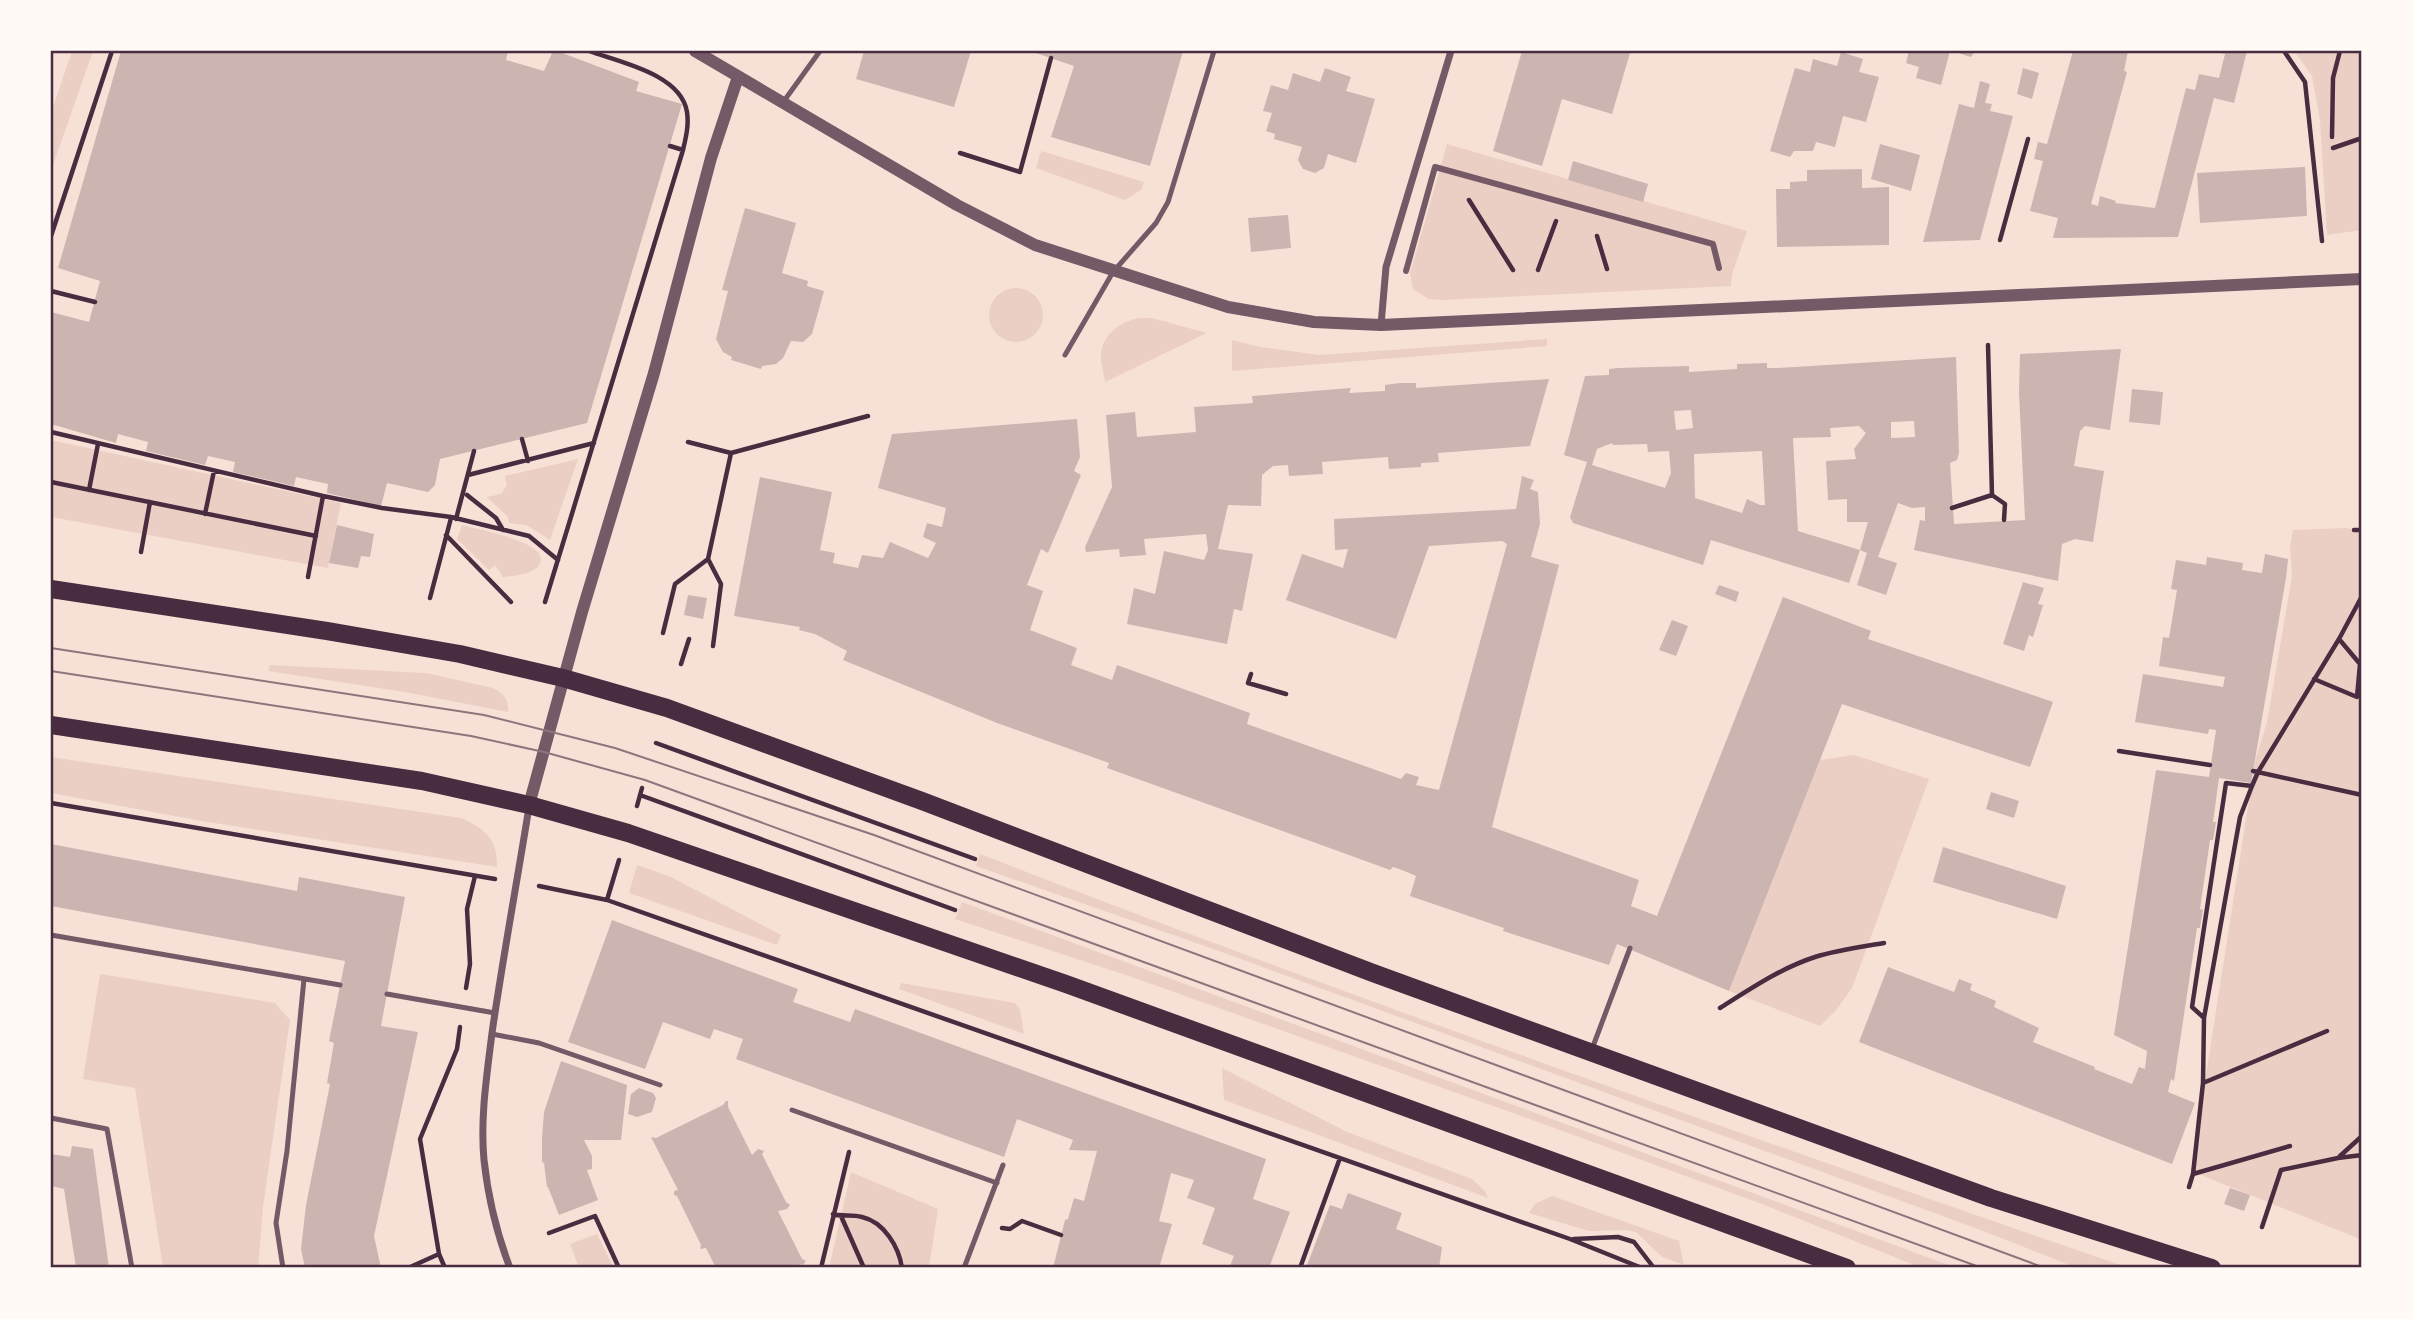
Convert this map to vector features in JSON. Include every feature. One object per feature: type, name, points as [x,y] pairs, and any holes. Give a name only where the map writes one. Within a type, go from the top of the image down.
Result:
[{"type":"main road","points":[[51,589],[460,654],[563,678],[688,715],[1360,968],[1991,1198],[2211,1268]]},
{"type":"main road","points":[[51,725],[422,780],[529,805],[628,833],[1066,984],[1847,1268]]},
{"type":"street","points":[[695,51],[957,205],[1034,245],[1228,307],[1270,316],[1314,322],[1381,325],[2362,279]]},
{"type":"street","points":[[1381,325],[1385,267],[1451,51]]},
{"type":"street","points":[[510,1268],[489,1194],[484,1157],[487,1066],[529,805],[563,678],[654,373],[712,158],[738,77]]},
{"type":"street","points":[[1406,271],[1435,167],[1713,244],[1719,268]]},
{"type":"lane","points":[[782,103],[820,51]]},
{"type":"lane","points":[[1065,355],[1113,272],[1156,223],[1168,202],[1214,51]]},
{"type":"lane","points":[[51,941],[51,935],[340,985]]},
{"type":"lane","points":[[1591,1052],[1630,948]]},
{"type":"lane","points":[[283,1268],[276,1223],[287,1152],[304,979]]},
{"type":"lane","points":[[387,994],[495,1013]]},
{"type":"lane","points":[[492,1034],[539,1043],[660,1085]]},
{"type":"lane","points":[[792,1110],[997,1183]]},
{"type":"lane","points":[[51,1118],[107,1129],[132,1268]]},
{"type":"lane","points":[[964,1268],[1003,1165]]},
{"type":"path","points":[[51,236],[112,51]]},
{"type":"path","points":[[545,602],[687,130],[687,109],[680,95],[662,77],[589,51]]},
{"type":"path","points":[[2284,51],[2305,82],[2322,241]]},
{"type":"path","points":[[2332,137],[2333,78],[2340,51]]},
{"type":"path","points":[[960,153],[1020,172],[1051,58]]},
{"type":"path","points":[[2333,148],[2362,138]]},
{"type":"path","points":[[2000,240],[2028,139]]},
{"type":"path","points":[[670,146],[683,150]]},
{"type":"path","points":[[1450,171],[1513,270]]},
{"type":"path","points":[[1538,270],[1563,202]]},
{"type":"path","points":[[51,292],[95,302]]},
{"type":"path","points":[[1988,345],[1992,495]]},
{"type":"path","points":[[688,442],[731,453],[868,416]]},
{"type":"path","points":[[51,432],[323,496],[453,518],[529,536],[558,561]]},
{"type":"path","points":[[523,439],[528,461]]},
{"type":"path","points":[[468,475],[594,443]]},
{"type":"path","points":[[89,490],[98,444]]},
{"type":"path","points":[[430,598],[446,535],[474,451]]},
{"type":"path","points":[[713,646],[721,584],[708,559],[731,453]]},
{"type":"path","points":[[205,514],[214,471]]},
{"type":"path","points":[[51,482],[316,536]]},
{"type":"path","points":[[467,495],[496,518],[503,530]]},
{"type":"path","points":[[1952,508],[1992,495]]},
{"type":"path","points":[[1992,495],[2005,504],[2004,520]]},
{"type":"path","points":[[308,577],[323,496]]},
{"type":"path","points":[[141,552],[150,502]]},
{"type":"path","points":[[2354,530],[2362,530]]},
{"type":"path","points":[[446,535],[511,602]]},
{"type":"path","points":[[663,633],[675,584],[708,559]]},
{"type":"path","points":[[2189,1186],[2193,1174],[2203,1083],[2204,1018],[2240,817],[2256,771],[2339,639],[2362,596]]},
{"type":"path","points":[[681,664],[689,639]]},
{"type":"path","points":[[2314,679],[2357,696],[2360,664],[2339,639]]},
{"type":"path","points":[[1251,674],[1248,683],[1286,694]]},
{"type":"path","points":[[654,750],[660,731]]},
{"type":"path","points":[[656,743],[975,859]]},
{"type":"path","points":[[2119,751],[2210,765]]},
{"type":"path","points":[[2256,771],[2362,795]]},
{"type":"path","points":[[2204,1018],[2192,1007],[2226,783],[2252,786]]},
{"type":"path","points":[[636,807],[642,788]]},
{"type":"path","points":[[640,795],[956,909]]},
{"type":"path","points":[[51,803],[499,880]]},
{"type":"path","points":[[607,900],[620,856]]},
{"type":"path","points":[[445,1268],[439,1254],[420,1139],[457,1049],[470,964],[467,909],[475,876]]},
{"type":"path","points":[[539,886],[607,900],[1570,1239],[1642,1268]]},
{"type":"path","points":[[1720,1008],[1758,983],[1812,958],[1884,943]]},
{"type":"path","points":[[2203,1083],[2327,1031]]},
{"type":"path","points":[[2338,1158],[2362,1136]]},
{"type":"path","points":[[2193,1174],[2290,1146]]},
{"type":"path","points":[[2262,1227],[2281,1170],[2362,1155]]},
{"type":"path","points":[[1300,1268],[1340,1158]]},
{"type":"path","points":[[821,1268],[846,1161]]},
{"type":"path","points":[[833,1214],[859,1216],[884,1231],[901,1257],[902,1268]]},
{"type":"path","points":[[549,1233],[596,1216],[619,1268]]},
{"type":"path","points":[[841,1216],[864,1268]]},
{"type":"path","points":[[1010,1229],[1022,1221],[1061,1235]]},
{"type":"path","points":[[1570,1239],[1618,1237],[1634,1242],[1654,1268]]},
{"type":"path","points":[[408,1268],[439,1254]]},
{"type":"shaded area","points":[[72,51],[93,51],[51,171],[51,113]]},
{"type":"shaded area","points":[[2294,51],[2362,51],[2362,230],[2327,235],[2320,121],[2312,76]]},
{"type":"shaded area","points":[[1447,144],[1747,231],[1732,274],[1731,286],[1428,299],[1413,289],[1410,273]]},
{"type":"shaded area","points":[[1041,151],[1144,182],[1141,190],[1125,200],[1036,168]]},
{"type":"shaded area","points":[[1021,288],[1031,292],[1039,300],[1043,315],[1039,330],[1031,338],[1011,342],[1001,338],[993,330],[989,310],[993,300],[1001,292]]},
{"type":"shaded area","points":[[1139,318],[1152,318],[1207,333],[1105,382],[1101,357],[1105,340],[1120,325]]},
{"type":"shaded area","points":[[1547,339],[1547,346],[1232,371],[1232,340],[1260,347],[1320,355]]},
{"type":"shaded area","points":[[51,440],[341,503],[328,568],[51,517]]},
{"type":"shaded area","points":[[578,459],[550,540],[526,525],[509,523],[508,517],[487,497],[501,494],[507,485],[505,476]]},
{"type":"shaded area","points":[[462,525],[525,543],[541,557],[539,565],[528,572],[503,577],[495,565],[489,570],[457,539]]},
{"type":"shaded area","points":[[2346,528],[2362,532],[2362,1240],[2191,1171],[2255,761],[2267,722],[2292,576],[2290,546],[2293,530]]},
{"type":"shaded area","points":[[270,665],[426,673],[493,688],[505,697],[508,712],[405,692],[268,671]]},
{"type":"shaded area","points":[[1854,755],[1929,779],[1852,988],[1820,1026],[1729,991],[1820,760]]},
{"type":"shaded area","points":[[51,757],[461,818],[477,826],[488,836],[495,849],[497,867],[201,821],[51,793]]},
{"type":"shaded area","points":[[980,854],[1409,1015],[2129,1268],[2077,1268],[1978,1229],[1216,950],[976,866]]},
{"type":"shaded area","points":[[637,865],[669,876],[781,935],[777,945],[629,893]]},
{"type":"shaded area","points":[[962,902],[1957,1268],[1922,1268],[1762,1204],[1527,1118],[1132,977],[955,919]]},
{"type":"shaded area","points":[[100,974],[275,1003],[290,1020],[263,1207],[258,1268],[163,1268],[135,1088],[83,1079]]},
{"type":"shaded area","points":[[901,983],[1015,1003],[1020,1010],[1024,1034],[899,989]]},
{"type":"shaded area","points":[[1222,1068],[1347,1132],[1472,1179],[1485,1191],[1488,1198],[1224,1100]]},
{"type":"shaded area","points":[[851,1172],[938,1209],[929,1268],[829,1268]]},
{"type":"shaded area","points":[[1552,1196],[1679,1241],[1684,1265],[1662,1257],[1636,1232],[1589,1231],[1529,1213],[1535,1204]]},
{"type":"shaded area","points":[[597,1234],[614,1268],[579,1268],[570,1244]]},
{"type":"building","points":[[121,51],[508,51],[506,60],[544,71],[553,51],[557,51],[639,82],[636,91],[682,104],[587,423],[440,459],[435,485],[428,492],[387,483],[381,506],[327,493],[328,484],[296,477],[294,486],[233,472],[235,462],[208,456],[205,465],[146,451],[148,442],[118,434],[116,443],[51,424],[51,312],[89,322],[100,281],[58,268]]},
{"type":"building","points":[[864,51],[971,51],[954,107],[856,79]]},
{"type":"building","points":[[1030,51],[1183,51],[1150,166],[1051,137],[1074,66]]},
{"type":"building","points":[[1522,51],[1630,53],[1612,114],[1562,99],[1542,166],[1493,151]]},
{"type":"building","points":[[1909,51],[1950,51],[1941,85],[1916,78],[1919,67],[1906,63]]},
{"type":"building","points":[[1952,51],[1975,51],[1971,57]]},
{"type":"building","points":[[2073,51],[2128,51],[2124,71],[2127,72],[2091,204],[2098,206],[2100,196],[2116,201],[2115,203],[2155,208],[2186,88],[2195,90],[2199,74],[2219,78],[2225,54],[2213,51],[2247,51],[2234,103],[2214,98],[2178,237],[2053,238],[2058,218],[2030,211],[2043,161],[2034,159],[2038,142],[2047,144]]},
{"type":"building","points":[[1841,52],[1863,59],[1859,72],[1879,77],[1866,122],[1843,116],[1835,147],[1816,142],[1813,151],[1794,151],[1790,157],[1770,151],[1795,68],[1810,72],[1813,59],[1837,66]]},
{"type":"building","points":[[1325,68],[1351,77],[1346,91],[1375,99],[1356,163],[1328,154],[1324,168],[1315,173],[1303,169],[1298,160],[1302,147],[1274,139],[1275,134],[1266,131],[1272,113],[1263,111],[1271,85],[1288,90],[1293,73],[1320,82]]},
{"type":"building","points":[[2023,68],[2039,73],[2032,99],[2017,94]]},
{"type":"building","points":[[1980,81],[1990,84],[1985,103],[1992,104],[1990,111],[2013,116],[1980,240],[1923,242],[1959,104],[1974,108]]},
{"type":"building","points":[[1880,144],[1920,155],[1911,191],[1871,179]]},
{"type":"building","points":[[1573,161],[1648,184],[1643,202],[1568,180]]},
{"type":"building","points":[[2305,167],[2307,216],[2200,223],[2197,173]]},
{"type":"building","points":[[1862,169],[1862,188],[1889,187],[1889,245],[1777,247],[1776,189],[1790,189],[1790,182],[1807,181],[1807,170]]},
{"type":"building","points":[[745,208],[796,223],[782,273],[808,281],[807,286],[824,291],[812,334],[803,342],[791,341],[783,358],[776,364],[762,366],[761,369],[731,360],[732,357],[723,352],[716,339],[728,291],[722,290]]},
{"type":"building","points":[[1288,215],[1291,248],[1251,252],[1248,218]]},
{"type":"building","points":[[2121,349],[2110,430],[2085,426],[2080,431],[2074,466],[2104,471],[2093,542],[2075,539],[2062,544],[2058,581],[1914,550],[1920,520],[1925,521],[1925,507],[1912,508],[1898,503],[1878,557],[1897,563],[1886,595],[1857,585],[1867,553],[1860,550],[1849,583],[1711,540],[1703,565],[1573,523],[1570,517],[1587,462],[1564,455],[1585,376],[1609,375],[1609,369],[1618,368],[1689,366],[1689,372],[1737,369],[1737,364],[1767,363],[1767,368],[1776,368],[1956,357],[1959,453],[1957,460],[1950,463],[1954,524],[2025,520],[2019,392],[2020,354]],"holes":[[[1691,410],[1693,428],[1676,430],[1674,411]],[[1914,421],[1915,437],[1891,438],[1891,422]],[[1859,426],[1866,433],[1854,449],[1856,459],[1826,461],[1828,500],[1847,499],[1847,522],[1868,522],[1860,550],[1798,531],[1793,438],[1831,437],[1830,428]],[[1612,443],[1647,444],[1648,452],[1669,451],[1671,473],[1665,488],[1592,465],[1597,449]],[[1762,451],[1765,505],[1747,499],[1742,513],[1695,498],[1694,454]]]},
{"type":"building","points":[[1549,379],[1530,446],[1438,453],[1439,462],[1421,463],[1421,467],[1389,469],[1388,457],[1322,462],[1323,474],[1289,476],[1288,465],[1273,466],[1262,475],[1261,506],[1228,505],[1218,549],[1253,554],[1242,611],[1234,609],[1227,644],[1127,624],[1134,588],[1155,594],[1164,551],[1204,560],[1208,550],[1206,534],[1144,539],[1146,555],[1120,557],[1119,549],[1086,552],[1085,547],[1112,487],[1106,415],[1135,412],[1137,437],[1196,432],[1194,407],[1253,403],[1252,396],[1351,388],[1349,393],[1385,391],[1385,385],[1400,383],[1416,383],[1416,388]]},
{"type":"building","points":[[2132,389],[2163,392],[2160,425],[2129,422]]},
{"type":"building","points":[[1077,419],[1080,457],[1074,471],[1081,475],[1048,553],[1041,549],[1027,585],[1043,591],[1030,630],[1077,648],[1071,665],[1112,680],[1117,665],[1250,713],[1247,724],[1401,779],[1406,773],[1419,777],[1416,785],[1439,790],[1507,544],[1502,541],[1429,546],[1396,639],[1286,600],[1302,554],[1343,568],[1348,549],[1335,550],[1334,519],[1516,509],[1522,476],[1534,480],[1530,489],[1538,492],[1540,524],[1531,557],[1559,565],[1492,827],[1639,880],[1631,906],[1657,916],[1783,597],[1871,631],[1868,639],[2053,702],[2030,767],[1842,704],[1729,991],[1617,944],[1609,965],[1503,931],[1504,928],[1410,896],[1416,876],[1402,870],[1393,867],[1390,870],[1107,768],[1109,763],[997,723],[843,660],[847,651],[815,634],[799,630],[800,627],[734,616],[760,477],[832,492],[820,550],[835,553],[833,563],[858,568],[862,555],[883,558],[890,542],[928,558],[936,543],[923,537],[927,523],[942,527],[946,508],[878,488],[892,434]]},
{"type":"building","points":[[337,525],[374,534],[370,557],[361,556],[358,568],[329,563]]},
{"type":"building","points":[[2265,554],[2288,559],[2286,578],[2251,783],[2219,778],[2213,822],[2216,822],[2213,840],[2210,840],[2200,909],[2203,910],[2200,928],[2197,928],[2174,1081],[2171,1079],[2168,1092],[2195,1103],[2172,1164],[1859,1042],[1888,967],[1954,992],[1959,979],[1972,984],[1970,990],[1996,1001],[1994,1007],[2039,1028],[2033,1042],[2095,1067],[2094,1069],[2132,1084],[2139,1067],[2145,1069],[2147,1051],[2114,1035],[2156,770],[2209,777],[2216,730],[2209,729],[2208,734],[2135,722],[2143,674],[2223,687],[2225,677],[2159,666],[2163,637],[2169,638],[2177,590],[2171,589],[2176,560],[2206,565],[2207,557],[2243,563],[2242,570],[2262,573]]},
{"type":"building","points":[[2023,582],[2044,588],[2038,604],[2043,605],[2033,637],[2029,635],[2024,651],[2003,644]]},
{"type":"building","points":[[1719,585],[1739,592],[1736,602],[1715,594]]},
{"type":"building","points":[[688,595],[707,598],[703,619],[684,615]]},
{"type":"building","points":[[1672,620],[1688,626],[1676,656],[1659,650]]},
{"type":"building","points":[[1991,792],[2019,801],[2014,818],[1986,809]]},
{"type":"building","points":[[51,844],[297,891],[299,877],[405,897],[381,1026],[418,1032],[374,1236],[381,1268],[305,1268],[301,1249],[306,1205],[330,1084],[327,1083],[334,1043],[329,1041],[345,961],[51,906]]},
{"type":"building","points":[[1943,847],[2066,886],[2057,919],[1933,882]]},
{"type":"building","points":[[612,920],[798,989],[793,1002],[850,1022],[855,1009],[1266,1159],[1253,1199],[1290,1212],[1269,1268],[1229,1268],[1234,1256],[1202,1244],[1215,1208],[1187,1198],[1194,1180],[1171,1173],[1159,1221],[1172,1224],[1159,1268],[1053,1268],[1065,1220],[1068,1219],[1074,1198],[1084,1201],[1097,1151],[1069,1150],[1073,1140],[1017,1119],[1004,1157],[736,1059],[743,1039],[714,1029],[710,1039],[663,1022],[645,1069],[568,1042]]},
{"type":"building","points":[[561,1061],[627,1085],[621,1140],[584,1140],[592,1156],[592,1169],[587,1170],[598,1200],[559,1215],[547,1187],[542,1162],[542,1138],[544,1112]]},
{"type":"building","points":[[639,1088],[653,1093],[656,1098],[652,1112],[637,1117],[628,1114],[631,1094]]},
{"type":"building","points":[[726,1101],[752,1155],[758,1149],[764,1151],[762,1154],[790,1205],[787,1209],[778,1211],[802,1259],[806,1261],[803,1265],[791,1268],[716,1268],[706,1248],[700,1249],[701,1245],[677,1196],[674,1195],[674,1191],[678,1190],[651,1137],[656,1138],[723,1105]]},
{"type":"building","points":[[72,1146],[93,1149],[109,1268],[76,1268],[64,1189],[51,1186],[51,1154],[70,1157]]},
{"type":"building","points":[[2230,1188],[2250,1195],[2244,1211],[2224,1204]]},
{"type":"building","points":[[1348,1193],[1402,1213],[1396,1229],[1442,1247],[1439,1268],[1306,1268],[1330,1205],[1342,1209]]},
{"type":"tram line","points":[[51,648],[484,715],[615,748],[874,835],[2045,1268]]},
{"type":"tram line","points":[[51,671],[471,736],[544,752],[645,780],[1982,1268]]}]
